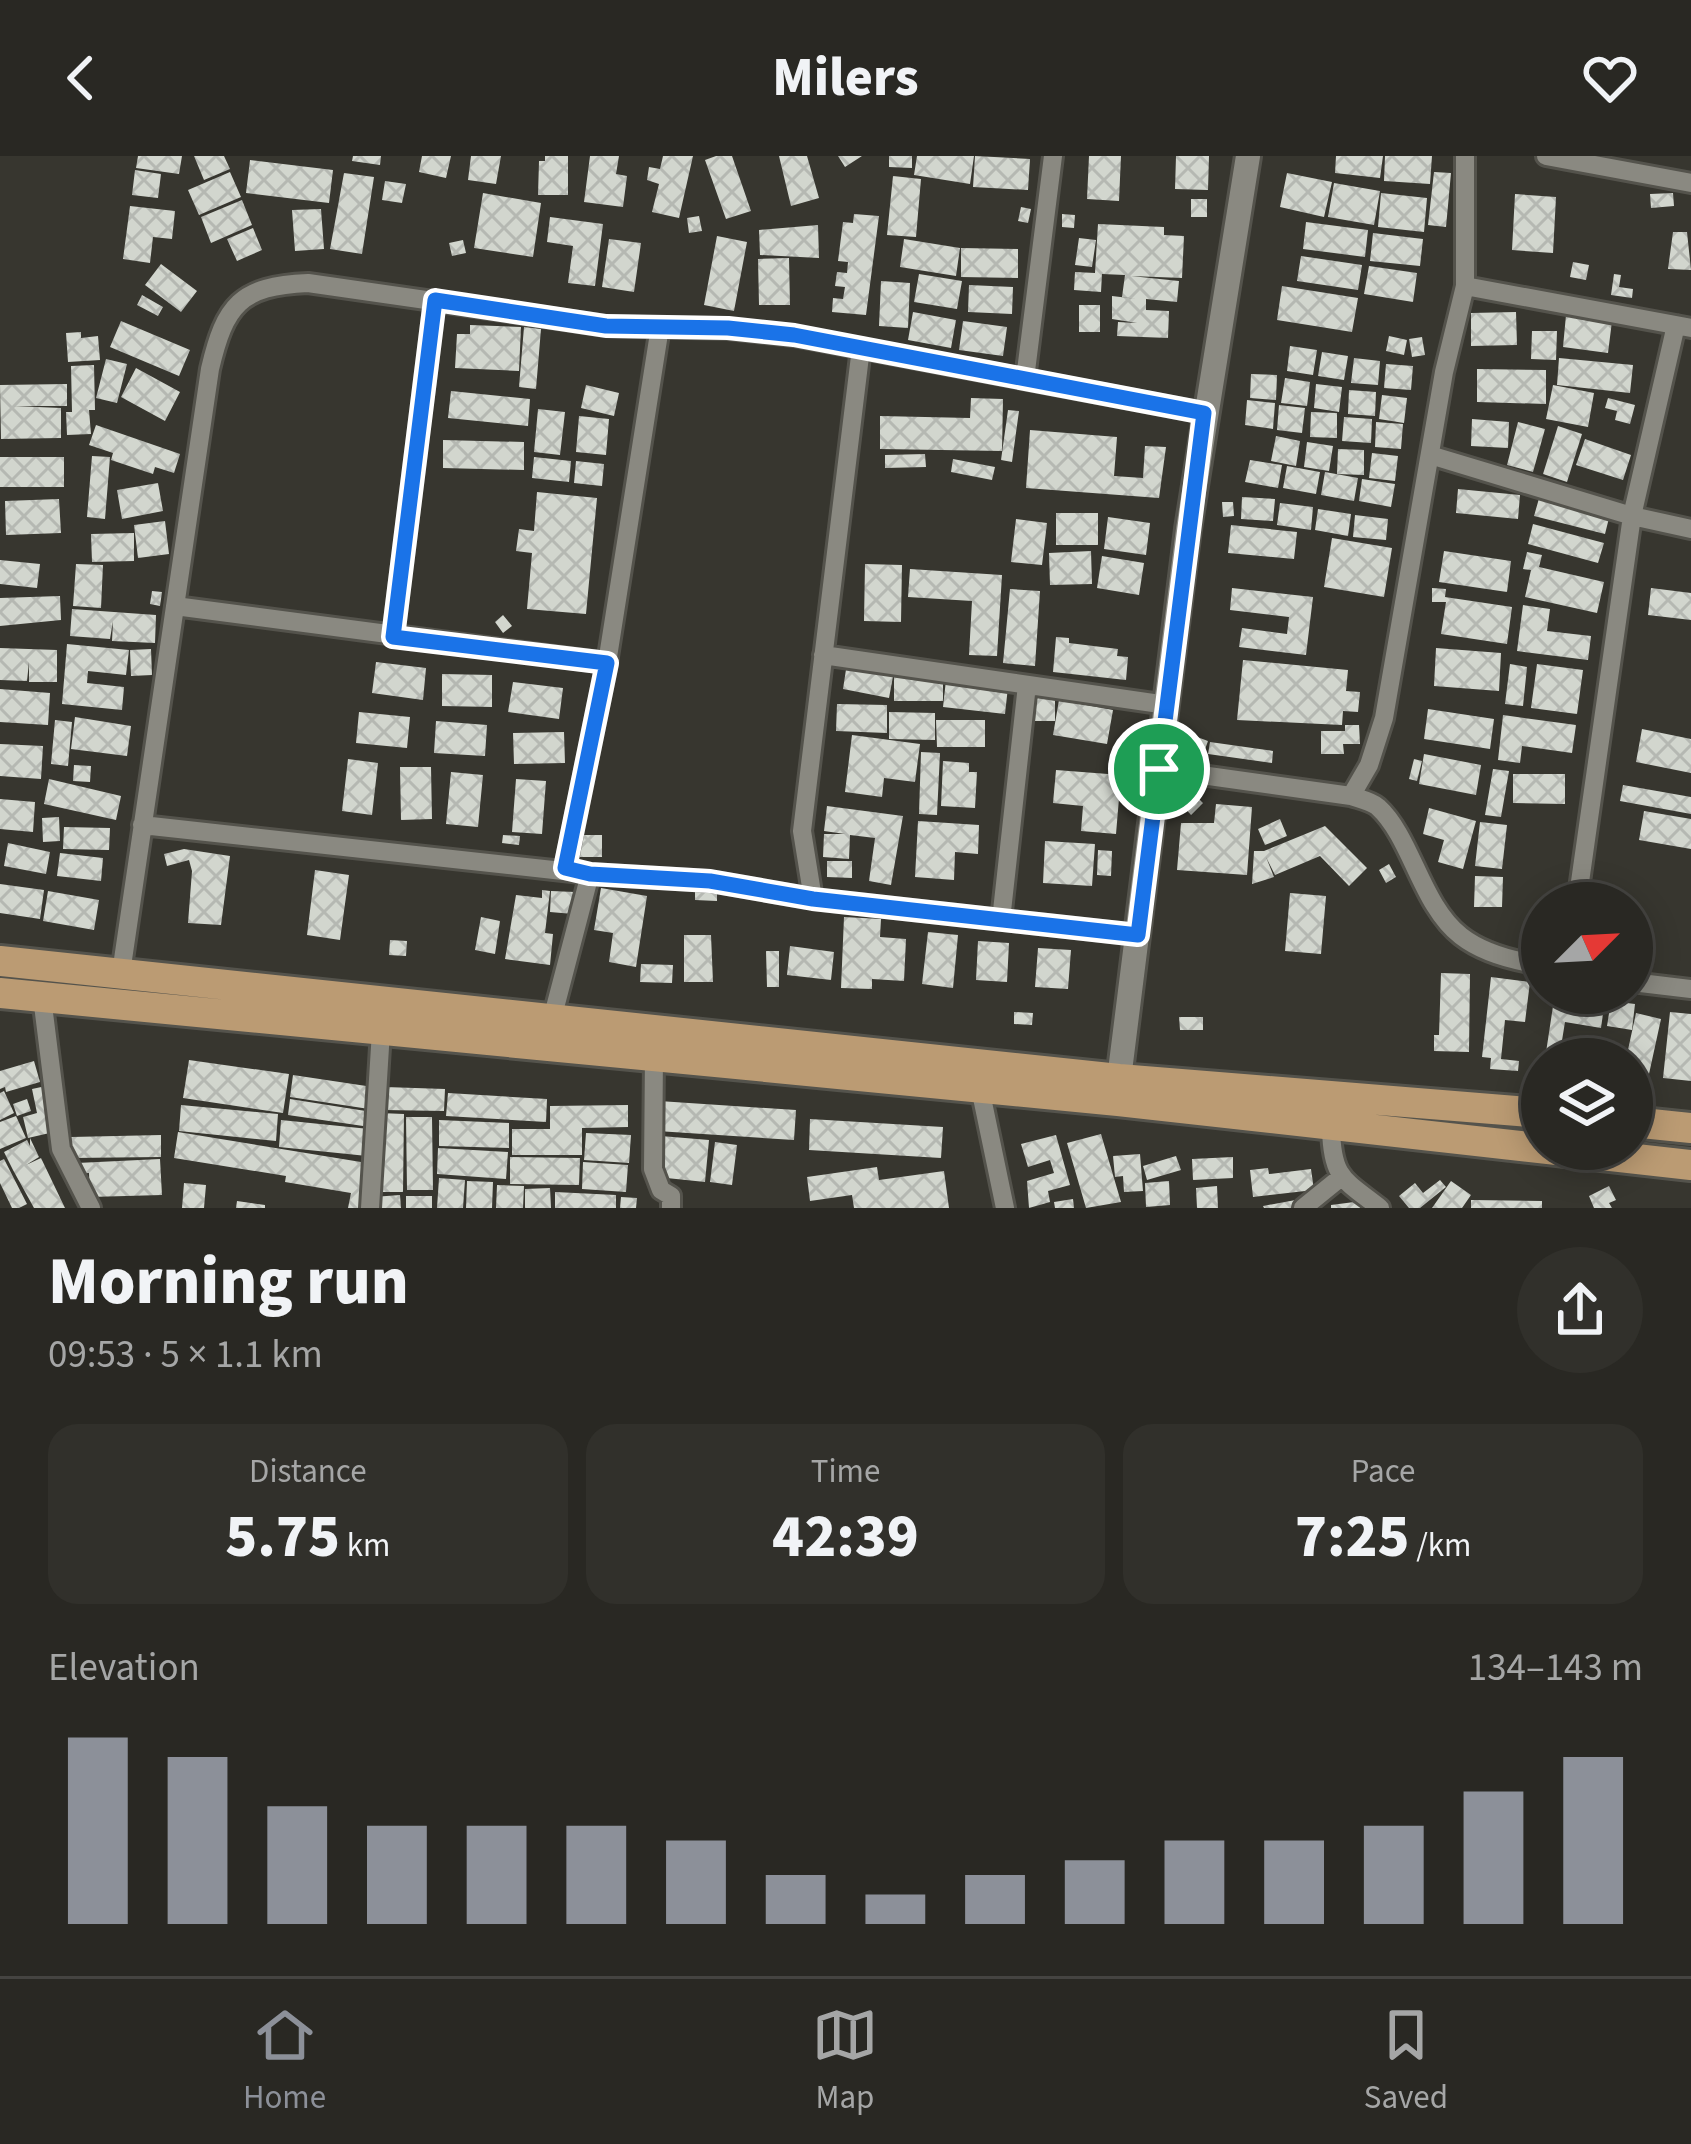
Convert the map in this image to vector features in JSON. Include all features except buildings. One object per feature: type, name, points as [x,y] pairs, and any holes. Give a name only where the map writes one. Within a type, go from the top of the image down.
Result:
[{"type":"main road","points":[[0,961],[1119,1079],[1521,1111]]},
{"type":"main road","points":[[0,993],[980,1088],[1691,1165]]},
{"type":"main road","points":[[1653,1124],[1691,1128]]},
{"type":"street","points":[[1025,379],[1053,156]]},
{"type":"street","points":[[1119,1079],[1204,413],[1248,156]]},
{"type":"street","points":[[1351,796],[1369,765],[1384,718],[1444,372],[1465,286],[1466,156]]},
{"type":"street","points":[[1546,156],[1691,182]]},
{"type":"street","points":[[121,973],[210,369],[220,327],[232,305],[250,294],[280,284],[308,283],[606,326],[728,328],[861,348],[1204,413]]},
{"type":"street","points":[[1465,286],[1683,327],[1632,516],[1580,882]]},
{"type":"street","points":[[393,637],[435,300]]},
{"type":"street","points":[[565,868],[607,663],[660,327]]},
{"type":"street","points":[[813,899],[802,831],[861,348]]},
{"type":"street","points":[[1430,455],[1691,529]]},
{"type":"street","points":[[175,606],[607,663]]},
{"type":"street","points":[[824,655],[1167,705]]},
{"type":"street","points":[[1001,920],[1027,685]]},
{"type":"street","points":[[1159,769],[1369,802],[1383,813],[1436,907],[1462,938],[1521,960]]},
{"type":"street","points":[[142,825],[590,874],[710,881],[813,899],[1138,935]]},
{"type":"street","points":[[553,1019],[590,874]]},
{"type":"street","points":[[1653,984],[1691,989]]},
{"type":"street","points":[[42,997],[61,1150],[91,1208]]},
{"type":"street","points":[[370,1208],[381,1031]]},
{"type":"street","points":[[654,1056],[653,1169],[661,1190],[671,1196],[670,1208]]},
{"type":"street","points":[[980,1088],[1005,1208]]},
{"type":"street","points":[[1331,1128],[1331,1158],[1340,1178],[1380,1208]]},
{"type":"street","points":[[1303,1208],[1340,1178]]},
{"type":"route","points":[[435,300],[606,326],[728,328],[794,335],[1204,413],[1159,769],[1138,935],[813,899],[710,881],[590,874],[565,868],[607,663],[393,637],[435,300]]}]
